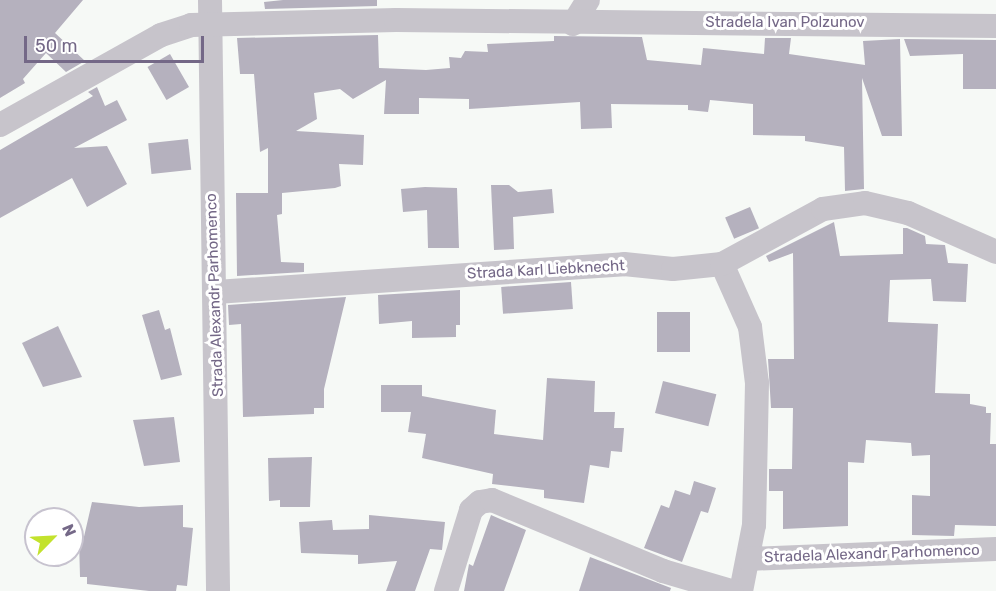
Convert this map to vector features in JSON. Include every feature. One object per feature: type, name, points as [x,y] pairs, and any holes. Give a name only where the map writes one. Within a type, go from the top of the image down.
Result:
[{"type":"street","points":[[573,24],[588,0]]},
{"type":"street","name":"Stradela Ivan Polzunov","points":[[0,125],[161,35],[209,12],[396,20],[573,24],[854,11],[996,26]]},
{"type":"street","name":"Strada Alexandr Parhomenco","points":[[209,12],[216,292],[218,591]]},
{"type":"street","name":"Strada Karl Liebknecht","points":[[216,292],[624,264],[673,269],[722,264],[823,209],[865,203],[908,213],[996,252]]},
{"type":"street","points":[[722,264],[750,327],[757,383],[754,525],[741,591]]},
{"type":"street","points":[[446,591],[471,510],[480,502],[492,500],[663,571],[731,591]]},
{"type":"street","name":"Stradela Alexandr Parhomenco","points":[[748,559],[996,549]]},
{"type":"building","points":[[0,0],[83,0],[55,33],[85,61],[66,72],[46,53],[23,79],[25,83],[0,98]]},
{"type":"building","points":[[377,0],[377,6],[265,9],[264,2]]},
{"type":"building","points":[[378,35],[379,68],[426,70],[450,68],[449,57],[461,58],[465,51],[488,52],[487,44],[554,41],[554,36],[642,37],[647,60],[701,65],[703,48],[764,54],[765,38],[791,38],[789,54],[865,65],[863,41],[900,39],[902,136],[882,136],[862,78],[864,189],[845,191],[844,147],[805,141],[805,136],[753,135],[753,104],[710,100],[708,112],[688,110],[688,105],[611,104],[612,128],[581,129],[580,102],[469,109],[469,99],[419,98],[419,114],[384,114],[386,80],[353,99],[340,89],[314,93],[317,119],[296,131],[364,135],[363,165],[339,164],[341,186],[282,193],[282,214],[277,215],[281,262],[304,263],[304,272],[237,276],[236,193],[268,193],[268,148],[260,152],[254,74],[240,74],[237,38]]},
{"type":"building","points":[[904,39],[996,40],[996,89],[963,89],[963,54],[910,56]]},
{"type":"building","points":[[170,54],[189,87],[166,100],[147,67]]},
{"type":"building","points":[[97,87],[105,106],[117,100],[127,120],[74,148],[107,146],[127,184],[87,207],[72,178],[0,218],[0,150],[93,96],[88,92]]},
{"type":"building","points":[[188,139],[191,170],[151,174],[148,143]]},
{"type":"building","points":[[491,185],[509,185],[518,192],[552,189],[554,213],[513,217],[514,249],[494,250]]},
{"type":"building","points":[[457,188],[459,248],[428,248],[427,210],[403,212],[401,189]]},
{"type":"building","points":[[750,207],[759,228],[734,239],[725,218]]},
{"type":"building","points":[[834,222],[840,256],[903,254],[903,228],[907,228],[925,236],[926,244],[945,245],[948,263],[968,264],[966,302],[933,301],[931,279],[890,280],[888,322],[938,324],[935,393],[970,394],[970,404],[986,407],[986,413],[991,413],[990,444],[996,444],[996,526],[955,525],[954,536],[912,535],[912,495],[930,496],[930,455],[912,456],[911,443],[866,440],[864,463],[848,462],[848,526],[783,529],[783,491],[769,491],[769,469],[792,469],[793,408],[771,408],[768,359],[794,359],[793,253],[769,262],[766,256]]},
{"type":"building","points":[[571,282],[573,309],[503,314],[501,287]]},
{"type":"building","points":[[460,290],[460,325],[456,325],[456,337],[412,338],[412,321],[379,324],[378,295]]},
{"type":"building","points":[[346,297],[324,389],[324,408],[314,408],[314,414],[243,417],[241,324],[229,325],[228,305]]},
{"type":"building","points":[[159,310],[165,330],[170,328],[182,375],[161,380],[142,315]]},
{"type":"building","points":[[657,312],[690,312],[690,352],[657,352]]},
{"type":"building","points":[[58,326],[82,377],[43,387],[22,343]]},
{"type":"building","points":[[547,378],[595,381],[594,412],[615,412],[614,428],[624,428],[622,452],[611,451],[609,468],[590,465],[584,503],[544,498],[544,490],[492,484],[493,474],[422,458],[426,434],[408,432],[411,412],[381,412],[381,385],[422,385],[422,396],[496,410],[494,434],[543,440]]},
{"type":"building","points":[[663,381],[716,394],[708,426],[655,413]]},
{"type":"building","points":[[174,417],[180,462],[144,466],[133,420]]},
{"type":"building","points":[[312,457],[310,507],[280,507],[280,500],[269,501],[268,458]]},
{"type":"building","points":[[694,481],[716,488],[708,513],[701,511],[682,562],[644,548],[661,505],[669,508],[675,490],[690,495]]},
{"type":"building","points":[[92,502],[139,507],[183,505],[183,527],[193,528],[187,586],[177,585],[176,591],[149,591],[87,584],[87,577],[80,577],[80,567],[84,567],[84,537]]},
{"type":"building","points":[[369,515],[445,522],[442,550],[430,549],[415,591],[386,591],[397,561],[358,564],[358,555],[301,553],[299,522],[332,520],[333,530],[369,529]]},
{"type":"building","points":[[491,515],[526,530],[504,591],[464,591],[469,564],[473,566]]},
{"type":"building","points":[[590,557],[671,588],[670,591],[579,591]]}]
